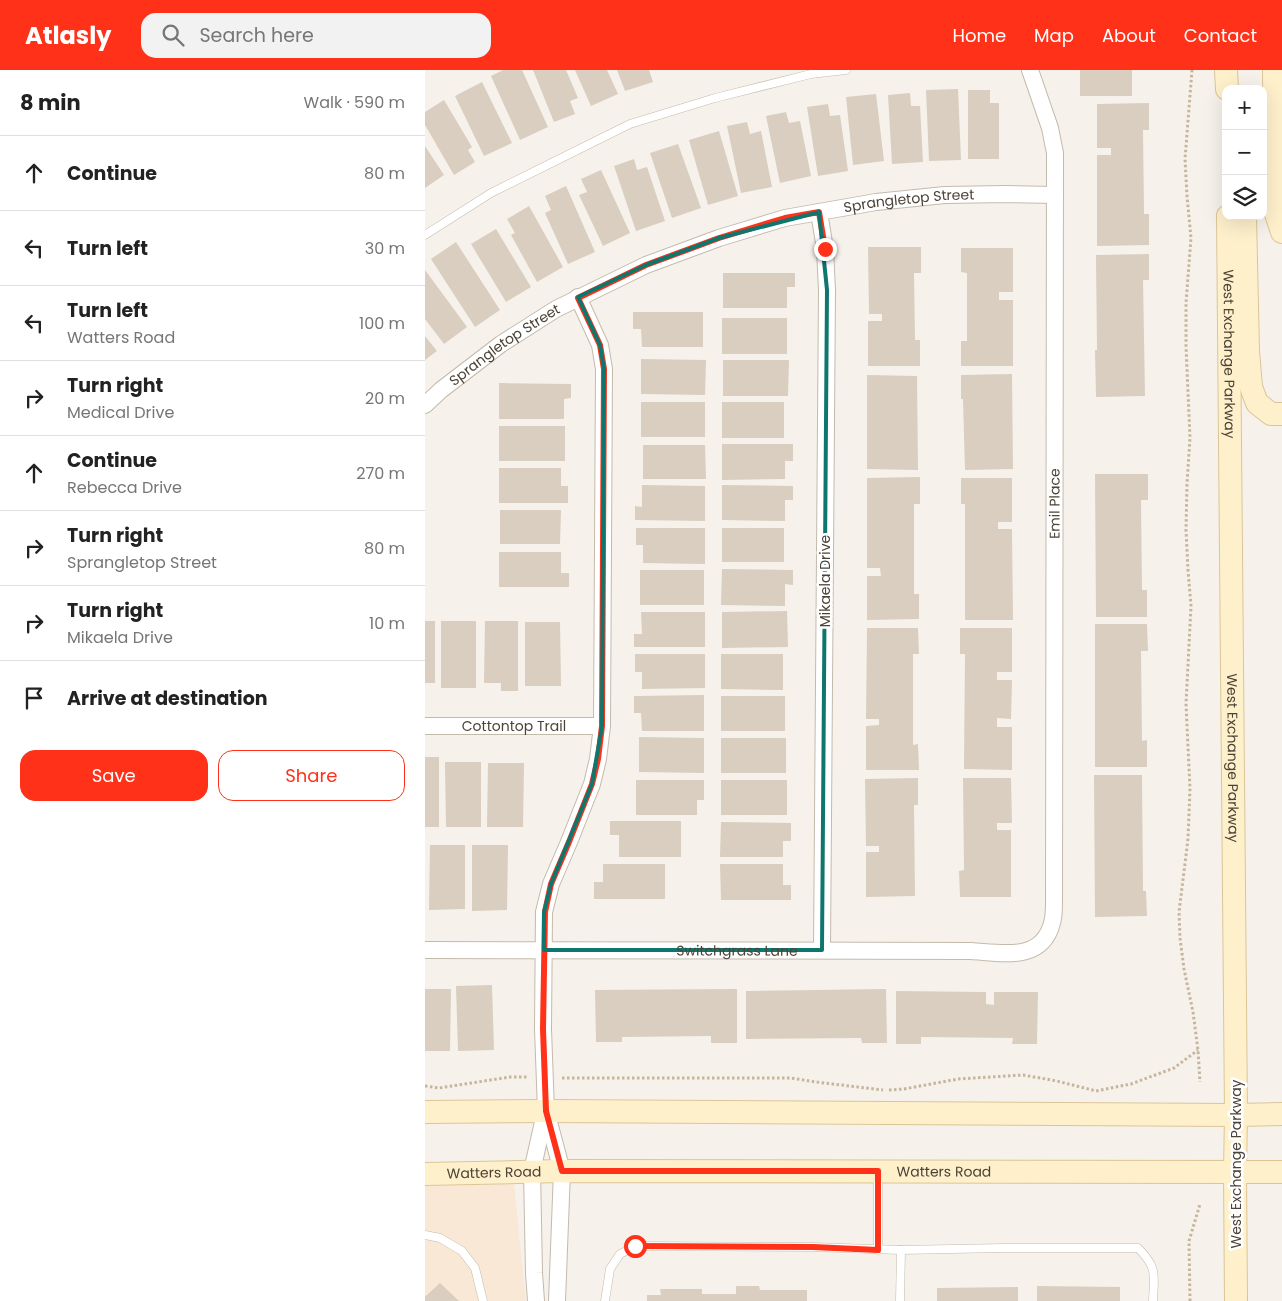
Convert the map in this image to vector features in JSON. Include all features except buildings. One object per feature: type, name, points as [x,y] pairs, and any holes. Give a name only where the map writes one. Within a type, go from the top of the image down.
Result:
[{"type":"main road","points":[[1226,70],[1227,85]]},
{"type":"main road","points":[[1275,70],[1275,211],[1282,232]]},
{"type":"main road","name":"West Exchange Parkway","points":[[1228,220],[1236,1301]]},
{"type":"main road","points":[[1245,220],[1248,351],[1251,387],[1257,403],[1271,414],[1282,414]]},
{"type":"main road","points":[[425,1112],[1282,1114]]},
{"type":"main road","name":"Watters Road","points":[[425,1174],[532,1171],[1282,1172]]},
{"type":"street","name":"Emil Place","points":[[1029,70],[1050,128],[1055,153],[1054,903],[1053,922],[1045,939]]},
{"type":"street","name":"Sprangletop Street","points":[[425,405],[441,390],[501,344],[556,309],[646,265],[719,238],[785,218],[876,202],[945,195],[1055,195]]},
{"type":"street","name":"Mikaela Drive","points":[[819,212],[825,249],[827,290],[822,950]]},
{"type":"street","points":[[557,1301],[562,1171],[546,1111],[543,1029],[545,912],[551,884],[592,784],[598,759],[602,726],[604,369],[600,345],[578,298]]},
{"type":"street","name":"Cottontop Trail","points":[[425,726],[602,726]]},
{"type":"street","name":"Switchgrass Lane","points":[[425,950],[822,950],[1015,953],[1032,949],[1045,939]]},
{"type":"street","points":[[536,1301],[532,1171],[546,1111]]},
{"type":"lane","points":[[425,235],[491,193],[630,124],[715,98],[811,74],[846,70]]},
{"type":"lane","points":[[878,1171],[878,1250]]},
{"type":"lane","points":[[425,1235],[440,1238],[462,1251],[475,1268],[483,1301]]},
{"type":"lane","points":[[605,1301],[610,1269],[620,1254],[635,1246],[813,1247],[878,1250],[1138,1248],[1149,1258],[1154,1270],[1153,1301]]},
{"type":"lane","points":[[900,1301],[901,1250]]},
{"type":"path","points":[[1193,70],[1185,159],[1191,238],[1185,346],[1190,438],[1186,530],[1191,606],[1186,704],[1189,789],[1188,839],[1179,912],[1183,969],[1199,1050],[1200,1082]]},
{"type":"path","points":[[425,1086],[439,1088],[510,1077],[791,1078],[885,1090],[905,1089],[958,1080],[1023,1075],[1096,1091],[1131,1084],[1174,1068],[1199,1050]]},
{"type":"path","points":[[1190,1301],[1189,1241],[1200,1204]]},
{"type":"highlighted area","points":[[819,212],[827,290],[822,950],[544,950],[544,912],[551,884],[592,784],[602,726],[604,369],[600,345],[578,297],[646,265],[719,238]]},
{"type":"shaded area","points":[[514,1184],[526,1301],[425,1301],[425,1186]]},
{"type":"route","points":[[635,1246],[813,1247],[878,1250],[878,1171],[562,1171],[546,1111],[543,1029],[545,912],[551,884],[592,784],[598,759],[602,726],[604,369],[600,345],[578,298],[646,265],[719,238],[785,218],[819,212],[825,249]]}]
